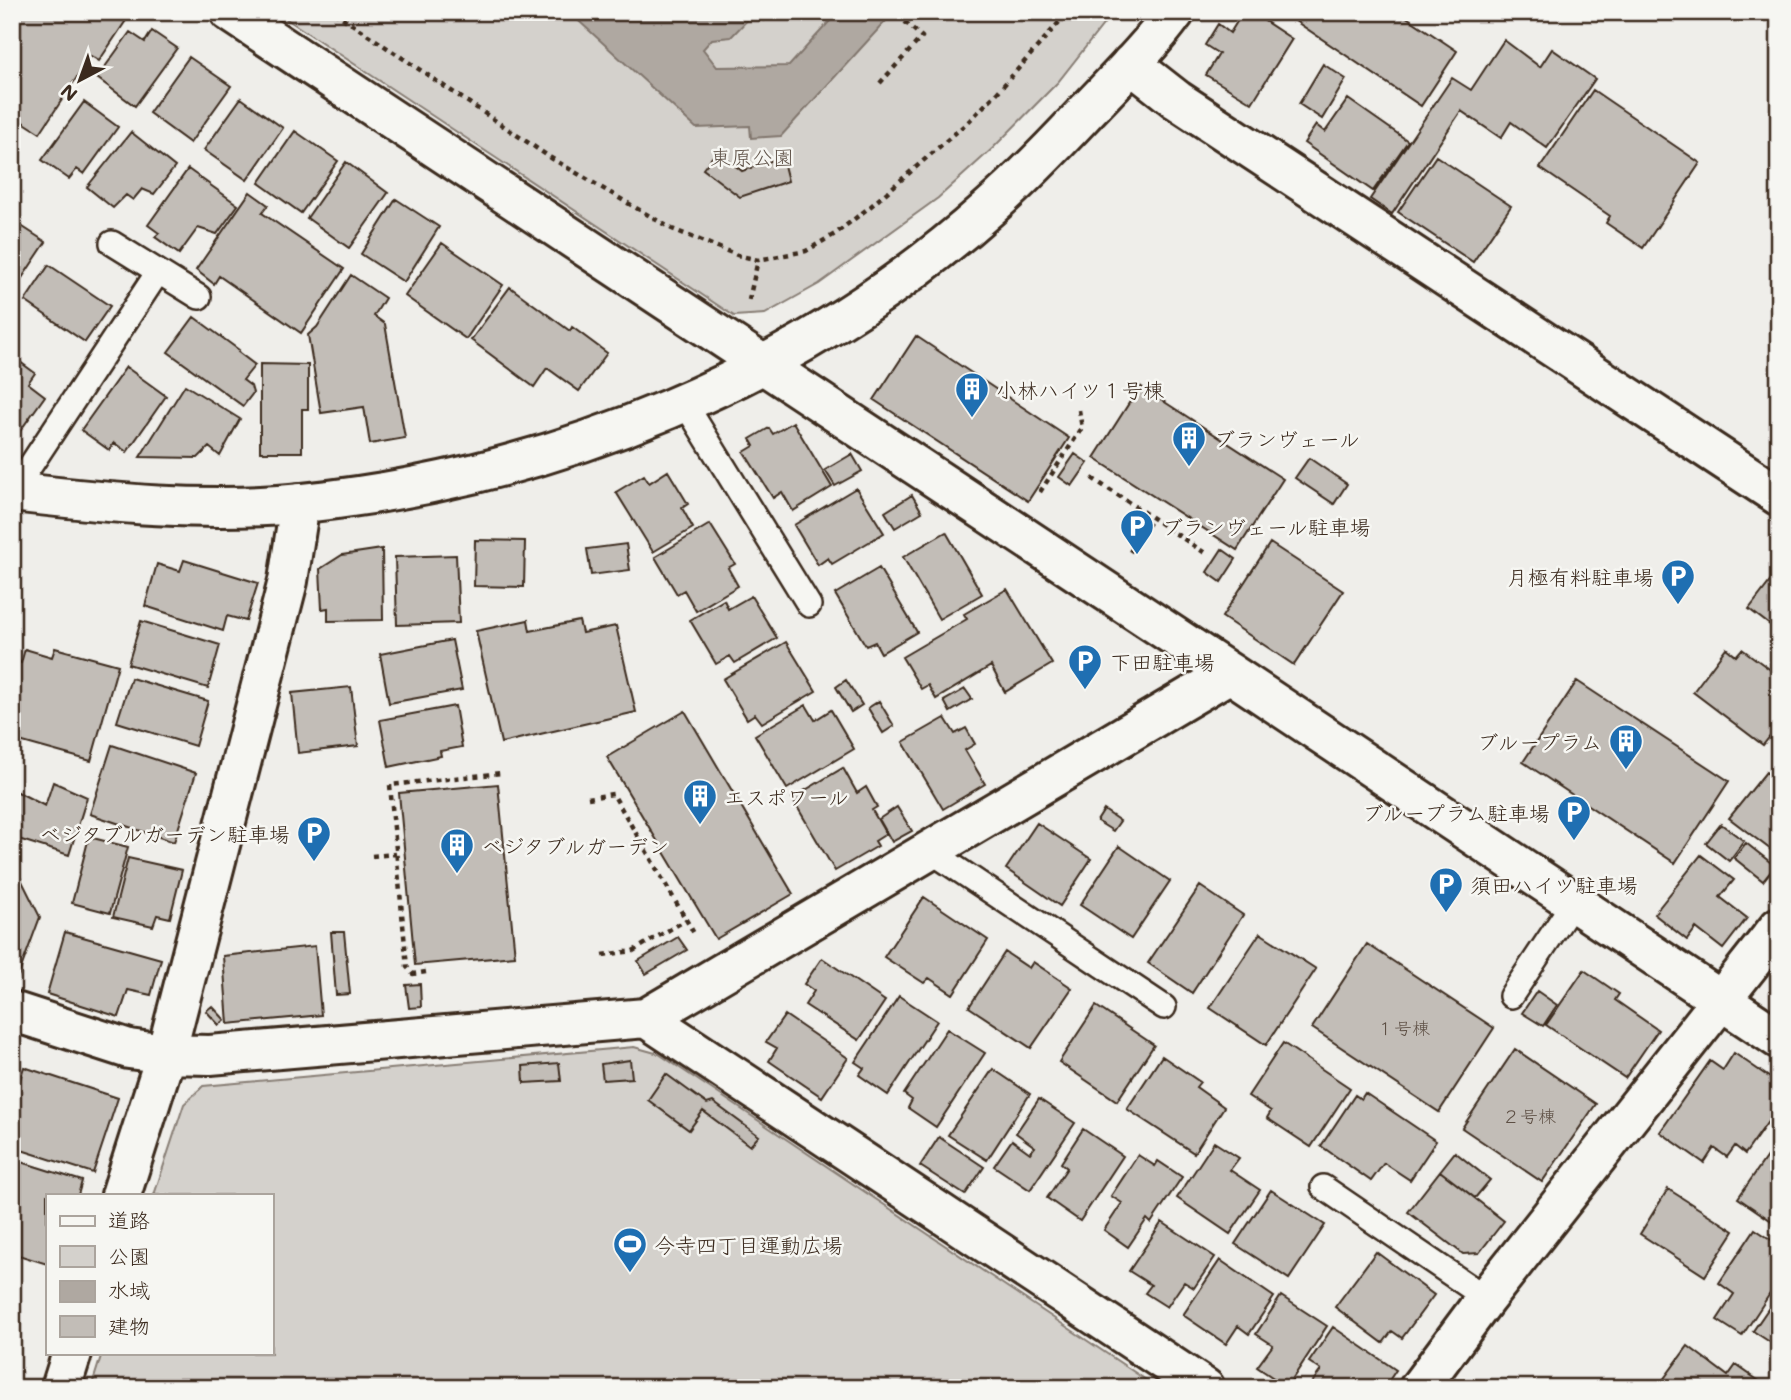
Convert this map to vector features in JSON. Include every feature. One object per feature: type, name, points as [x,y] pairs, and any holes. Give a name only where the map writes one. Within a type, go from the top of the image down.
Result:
[{"type":"street","points":[[230,12],[1779,1039]]},
{"type":"street","points":[[13,492],[189,507],[300,503],[382,493],[467,475],[556,451],[684,402],[763,366],[877,295],[986,211],[1038,163],[1131,64],[1175,12]]},
{"type":"street","points":[[1131,64],[1177,100],[1779,496]]},
{"type":"street","points":[[121,1194],[166,1054],[288,581],[300,503]]},
{"type":"street","points":[[12,1010],[129,1049],[166,1054],[209,1055],[646,1018],[1230,673]]},
{"type":"street","points":[[1419,1388],[1486,1298],[1779,927]]},
{"type":"street","points":[[646,1018],[1205,1388]]},
{"type":"street","points":[[61,1388],[72,1354]]},
{"type":"lane","points":[[112,243],[200,297]]},
{"type":"lane","points":[[13,492],[158,272]]},
{"type":"lane","points":[[684,402],[809,605]]},
{"type":"lane","points":[[929,850],[1164,1007]]},
{"type":"lane","points":[[1511,996],[1573,903]]},
{"type":"lane","points":[[1323,1187],[1486,1298]]},
{"type":"path","points":[[334,12],[551,158],[672,229],[737,255],[758,260],[806,251],[835,234],[871,206],[977,113],[1068,12]]},
{"type":"path","points":[[880,83],[922,37],[894,12]]},
{"type":"path","points":[[1014,531],[1082,428],[1079,411]]},
{"type":"path","points":[[1092,478],[1208,555]]},
{"type":"path","points":[[426,972],[413,974],[407,967],[390,785],[502,773]]},
{"type":"path","points":[[587,798],[614,794],[717,975]]},
{"type":"path","points":[[372,856],[396,854]]},
{"type":"path","points":[[603,955],[633,951],[686,920]]},
{"type":"green space","name":"東原公園","points":[[276,12],[1113,12],[1058,82],[993,148],[938,198],[819,284],[765,314],[734,316]]},
{"type":"green space","name":"今寺四丁目運動広場","points":[[634,1047],[659,1054],[1158,1388],[91,1388],[102,1354],[273,1354],[273,1194],[154,1194],[184,1104],[203,1086]]},
{"type":"water","points":[[569,12],[772,12],[764,21],[754,13],[731,37],[712,39],[703,49],[717,67],[789,66],[838,12],[894,12],[781,136],[751,138],[750,126],[696,128]]},
{"type":"building","points":[[12,12],[131,13],[99,61],[91,56],[40,133],[12,115]]},
{"type":"building","points":[[1243,12],[1251,12],[1292,39],[1252,103],[1206,75],[1219,54],[1205,45],[1218,24],[1230,33]]},
{"type":"building","points":[[1282,12],[1399,12],[1457,51],[1421,106]]},
{"type":"building","points":[[152,31],[177,48],[135,106],[97,78],[130,32],[145,42]]},
{"type":"building","points":[[1504,40],[1540,67],[1552,49],[1595,79],[1547,148],[1511,122],[1501,138],[1461,111],[1392,214],[1370,199],[1452,78],[1471,90]]},
{"type":"building","points":[[189,57],[231,86],[190,143],[149,113]]},
{"type":"building","points":[[1323,64],[1346,79],[1322,119],[1299,104]]},
{"type":"building","points":[[1593,90],[1700,163],[1643,248],[1606,223],[1610,216],[1540,168]]},
{"type":"building","points":[[241,98],[283,128],[247,180],[204,150]]},
{"type":"building","points":[[1348,99],[1408,141],[1373,191],[1304,143],[1316,125],[1325,132]]},
{"type":"building","points":[[84,102],[118,127],[84,174],[77,169],[69,179],[42,160]]},
{"type":"building","points":[[295,131],[338,161],[301,213],[259,183]]},
{"type":"building","points":[[131,132],[175,167],[154,194],[142,189],[133,200],[126,195],[113,208],[87,187]]},
{"type":"building","points":[[717,151],[742,171],[782,157],[788,181],[740,197],[703,169]]},
{"type":"building","points":[[1436,156],[1511,206],[1473,262],[1398,212]]},
{"type":"building","points":[[346,162],[388,193],[349,248],[307,218]]},
{"type":"building","points":[[188,169],[238,205],[217,234],[198,228],[179,254],[155,237],[159,233],[148,225]]},
{"type":"building","points":[[250,192],[268,205],[262,213],[344,269],[301,333],[219,276],[214,284],[196,270]]},
{"type":"building","points":[[396,199],[439,227],[404,282],[361,254]]},
{"type":"building","points":[[12,220],[46,242],[12,293]]},
{"type":"building","points":[[442,243],[503,285],[466,339],[405,296]]},
{"type":"building","points":[[49,265],[110,306],[85,342],[25,301]]},
{"type":"building","points":[[351,275],[385,298],[374,316],[385,324],[405,438],[370,444],[364,407],[321,413],[308,335],[317,327]]},
{"type":"building","points":[[510,287],[570,331],[572,327],[607,353],[579,391],[547,368],[534,387],[471,340]]},
{"type":"building","points":[[194,317],[255,365],[243,380],[251,386],[253,393],[243,406],[168,352]]},
{"type":"building","name":"小林ハイツ１号棟","points":[[916,336],[1069,438],[1028,501],[874,400]]},
{"type":"building","points":[[12,356],[35,373],[28,383],[45,396],[20,431],[12,425]]},
{"type":"building","points":[[260,364],[308,365],[308,409],[302,409],[302,452],[260,452]]},
{"type":"building","points":[[126,367],[166,396],[127,452],[114,443],[109,450],[81,430]]},
{"type":"building","points":[[185,385],[240,419],[220,456],[209,447],[198,458],[140,457]]},
{"type":"building","name":"ブランヴェール","points":[[1140,386],[1283,479],[1237,550],[1094,458]]},
{"type":"building","points":[[793,422],[832,487],[793,511],[782,492],[773,498],[744,452],[754,446],[750,439],[769,428],[773,434]]},
{"type":"building","points":[[852,454],[862,471],[835,486],[825,470]]},
{"type":"building","points":[[1075,454],[1088,463],[1072,486],[1059,477]]},
{"type":"building","points":[[1309,458],[1347,484],[1334,504],[1295,478]]},
{"type":"building","points":[[668,471],[688,504],[682,508],[693,528],[653,552],[616,492],[644,475],[649,483]]},
{"type":"building","points":[[856,488],[884,533],[832,564],[828,558],[818,565],[794,525]]},
{"type":"building","points":[[912,495],[922,512],[895,528],[885,512]]},
{"type":"building","points":[[710,524],[735,564],[728,568],[738,586],[696,611],[684,590],[677,594],[655,557]]},
{"type":"building","points":[[946,532],[982,594],[939,619],[903,557]]},
{"type":"building","points":[[475,540],[525,541],[524,587],[474,586]]},
{"type":"building","points":[[1270,543],[1343,591],[1294,665],[1222,617]]},
{"type":"building","points":[[626,544],[630,570],[591,575],[587,549]]},
{"type":"building","points":[[382,549],[383,620],[328,621],[328,608],[322,609],[320,569],[342,555]]},
{"type":"building","points":[[1222,549],[1236,559],[1221,582],[1207,572]]},
{"type":"building","points":[[456,555],[459,623],[397,625],[395,557]]},
{"type":"building","points":[[184,560],[258,583],[246,621],[227,616],[223,631],[145,606],[157,564],[180,571]]},
{"type":"building","points":[[879,568],[917,632],[881,653],[875,642],[866,646],[835,594]]},
{"type":"building","points":[[1779,570],[1779,613],[1770,625],[1749,609]]},
{"type":"building","points":[[1007,589],[1052,664],[1005,692],[991,666],[936,699],[928,685],[921,689],[902,657],[967,619],[964,614]]},
{"type":"building","points":[[751,596],[777,638],[735,663],[730,656],[716,664],[690,620],[724,600],[728,609]]},
{"type":"building","points":[[528,620],[530,631],[579,621],[582,633],[616,626],[636,712],[501,743],[476,631]]},
{"type":"building","points":[[141,621],[220,645],[208,688],[128,664]]},
{"type":"building","points":[[452,640],[462,690],[389,703],[380,654]]},
{"type":"building","points":[[786,642],[816,691],[762,723],[755,714],[747,719],[723,679]]},
{"type":"building","points":[[55,648],[118,665],[91,761],[12,739],[12,660],[21,663],[25,649],[52,657]]},
{"type":"building","points":[[1726,648],[1736,656],[1742,649],[1779,676],[1779,725],[1763,745],[1693,692]]},
{"type":"building","points":[[131,678],[208,701],[195,746],[117,722]]},
{"type":"building","points":[[846,680],[862,705],[851,712],[836,687]]},
{"type":"building","name":"ブループラム","points":[[1577,681],[1729,781],[1675,863],[1523,762]]},
{"type":"building","points":[[351,687],[358,746],[298,753],[292,693]]},
{"type":"building","points":[[965,689],[972,699],[950,712],[944,701]]},
{"type":"building","points":[[879,701],[894,726],[883,733],[868,708]]},
{"type":"building","points":[[806,705],[815,720],[831,710],[854,749],[787,789],[755,735]]},
{"type":"building","points":[[455,706],[462,747],[440,751],[441,756],[389,767],[380,720]]},
{"type":"building","name":"エスポワール","points":[[685,711],[793,894],[716,939],[607,757]]},
{"type":"building","points":[[945,718],[955,734],[966,728],[975,744],[965,750],[985,784],[943,809],[903,742]]},
{"type":"building","points":[[112,745],[196,773],[174,842],[90,814]]},
{"type":"building","points":[[843,768],[857,793],[866,787],[877,807],[872,810],[886,834],[875,841],[878,846],[835,871],[792,798]]},
{"type":"building","points":[[1766,772],[1779,782],[1779,856],[1729,818]]},
{"type":"building","points":[[53,782],[87,797],[69,855],[12,837],[12,789],[45,806]]},
{"type":"building","name":"ベジタブルガーデン","points":[[498,784],[515,956],[415,965],[399,793]]},
{"type":"building","points":[[897,807],[912,831],[892,842],[879,819]]},
{"type":"building","points":[[1104,810],[1120,821],[1113,831],[1097,821]]},
{"type":"building","points":[[1037,823],[1091,859],[1060,906],[1006,869]]},
{"type":"building","points":[[1721,824],[1744,841],[1729,861],[1706,843]]},
{"type":"building","points":[[89,837],[128,847],[110,913],[72,903]]},
{"type":"building","points":[[1746,843],[1775,866],[1763,881],[1734,858]]},
{"type":"building","points":[[1119,846],[1170,881],[1131,939],[1080,905]]},
{"type":"building","points":[[1701,855],[1734,880],[1720,897],[1747,918],[1723,949],[1696,928],[1687,940],[1654,914]]},
{"type":"building","points":[[128,858],[182,870],[170,918],[157,915],[153,926],[113,917]]},
{"type":"building","points":[[12,873],[19,875],[40,917],[17,979],[12,978]]},
{"type":"building","points":[[1200,886],[1243,915],[1192,993],[1148,963]]},
{"type":"building","points":[[924,897],[988,940],[953,994],[929,978],[924,983],[884,957]]},
{"type":"building","points":[[65,932],[161,959],[151,995],[128,990],[119,1017],[47,994]]},
{"type":"building","points":[[331,932],[344,932],[350,994],[336,995]]},
{"type":"building","points":[[1260,933],[1316,969],[1266,1045],[1210,1008]]},
{"type":"building","points":[[678,937],[687,950],[646,974],[638,961]]},
{"type":"building","points":[[1367,944],[1494,1028],[1439,1112],[1312,1028]]},
{"type":"building","points":[[315,946],[321,1015],[228,1024],[223,956]]},
{"type":"building","points":[[1005,952],[1029,968],[1033,962],[1072,988],[1031,1048],[969,1007]]},
{"type":"building","points":[[822,958],[885,1001],[859,1040],[805,1005],[814,991],[804,984]]},
{"type":"building","points":[[1584,970],[1619,994],[1615,1000],[1658,1030],[1625,1078],[1546,1025]]},
{"type":"building","points":[[420,984],[421,1007],[409,1008],[406,985]]},
{"type":"building","points":[[1537,991],[1557,1005],[1543,1026],[1522,1013]]},
{"type":"building","points":[[899,996],[937,1021],[888,1095],[859,1075],[864,1068],[855,1062]]},
{"type":"building","points":[[212,1006],[225,1020],[219,1025],[206,1011]]},
{"type":"building","points":[[1096,1006],[1154,1045],[1117,1101],[1059,1062]]},
{"type":"building","points":[[785,1015],[848,1058],[822,1097],[769,1061],[777,1048],[766,1042]]},
{"type":"building","points":[[947,1029],[985,1053],[936,1127],[908,1108],[912,1100],[904,1094]]},
{"type":"building","points":[[1283,1043],[1350,1088],[1311,1147],[1267,1118],[1271,1111],[1248,1096]]},
{"type":"building","points":[[1515,1049],[1596,1104],[1542,1182],[1462,1128]]},
{"type":"building","points":[[1734,1053],[1779,1084],[1779,1106],[1745,1154],[1735,1146],[1727,1157],[1714,1148],[1704,1163],[1660,1132],[1710,1061],[1723,1070]]},
{"type":"building","points":[[1162,1056],[1200,1082],[1196,1087],[1224,1107],[1194,1153],[1127,1109]]},
{"type":"building","points":[[630,1060],[632,1078],[603,1080],[601,1064]]},
{"type":"building","points":[[559,1063],[561,1081],[524,1083],[523,1066]]},
{"type":"building","points":[[24,1067],[118,1098],[93,1173],[12,1147],[12,1104]]},
{"type":"building","points":[[993,1069],[1030,1094],[987,1160],[948,1135]]},
{"type":"building","points":[[666,1074],[707,1104],[713,1102],[759,1136],[750,1146],[703,1111],[689,1130],[648,1100]]},
{"type":"building","points":[[1365,1093],[1436,1141],[1410,1180],[1384,1163],[1371,1181],[1321,1146],[1355,1095],[1361,1099]]},
{"type":"building","points":[[1039,1099],[1075,1123],[1030,1190],[994,1166],[1012,1140],[1030,1153],[1035,1147],[1016,1133]]},
{"type":"building","points":[[1083,1129],[1123,1156],[1080,1221],[1047,1198],[1067,1168],[1061,1163]]},
{"type":"building","points":[[939,1137],[984,1167],[965,1195],[920,1166]]},
{"type":"building","points":[[1779,1139],[1779,1226],[1738,1198]]},
{"type":"building","points":[[1214,1142],[1239,1158],[1230,1170],[1260,1190],[1230,1234],[1177,1198]]},
{"type":"building","points":[[1455,1152],[1490,1180],[1475,1198],[1440,1171]]},
{"type":"building","points":[[1138,1155],[1155,1166],[1158,1161],[1182,1177],[1151,1223],[1147,1219],[1128,1247],[1104,1230],[1122,1203],[1111,1196]]},
{"type":"building","points":[[12,1159],[82,1181],[78,1194],[46,1194],[46,1264],[12,1253]]},
{"type":"building","points":[[1440,1171],[1504,1221],[1479,1253],[1463,1254],[1408,1212]]},
{"type":"building","points":[[1668,1189],[1734,1231],[1705,1276],[1640,1234]]},
{"type":"building","points":[[1271,1190],[1325,1225],[1289,1279],[1235,1244]]},
{"type":"building","points":[[1162,1222],[1215,1257],[1194,1288],[1184,1282],[1167,1307],[1145,1293],[1151,1285],[1129,1271]]},
{"type":"building","points":[[1755,1229],[1779,1245],[1779,1280],[1742,1336],[1717,1320],[1734,1294],[1719,1283]]},
{"type":"building","points":[[1376,1252],[1434,1295],[1402,1338],[1392,1331],[1383,1343],[1335,1307]]},
{"type":"building","points":[[1220,1260],[1274,1297],[1249,1334],[1238,1326],[1226,1344],[1183,1315]]},
{"type":"building","points":[[1779,1293],[1779,1348],[1753,1331]]},
{"type":"building","points":[[1281,1296],[1327,1326],[1287,1387],[1257,1367],[1273,1345],[1256,1334]]},
{"type":"building","points":[[1333,1327],[1396,1370],[1384,1388],[1308,1388],[1321,1370],[1309,1362]]},
{"type":"building","points":[[1688,1346],[1728,1376],[1736,1365],[1759,1381],[1754,1388],[1657,1388]]},
{"type":"place","name":"小林ハイツ１号棟","points":[[972,419]]},
{"type":"place","name":"ブランヴェール","points":[[1189,468]]},
{"type":"place","name":"ブランヴェール駐車場","points":[[1137,556]]},
{"type":"place","name":"月極有料駐車場","points":[[1678,606]]},
{"type":"place","name":"下田駐車場","points":[[1085,691]]},
{"type":"place","name":"ブループラム","points":[[1626,771]]},
{"type":"place","name":"エスポワール","points":[[700,826]]},
{"type":"place","name":"ブループラム駐車場","points":[[1574,842]]},
{"type":"place","name":"ベジタブルガーデン駐車場","points":[[314,863]]},
{"type":"place","name":"ベジタブルガーデン","points":[[457,875]]},
{"type":"place","name":"須田ハイツ駐車場","points":[[1446,914]]},
{"type":"place","name":"今寺四丁目運動広場","points":[[630,1274]]}]
